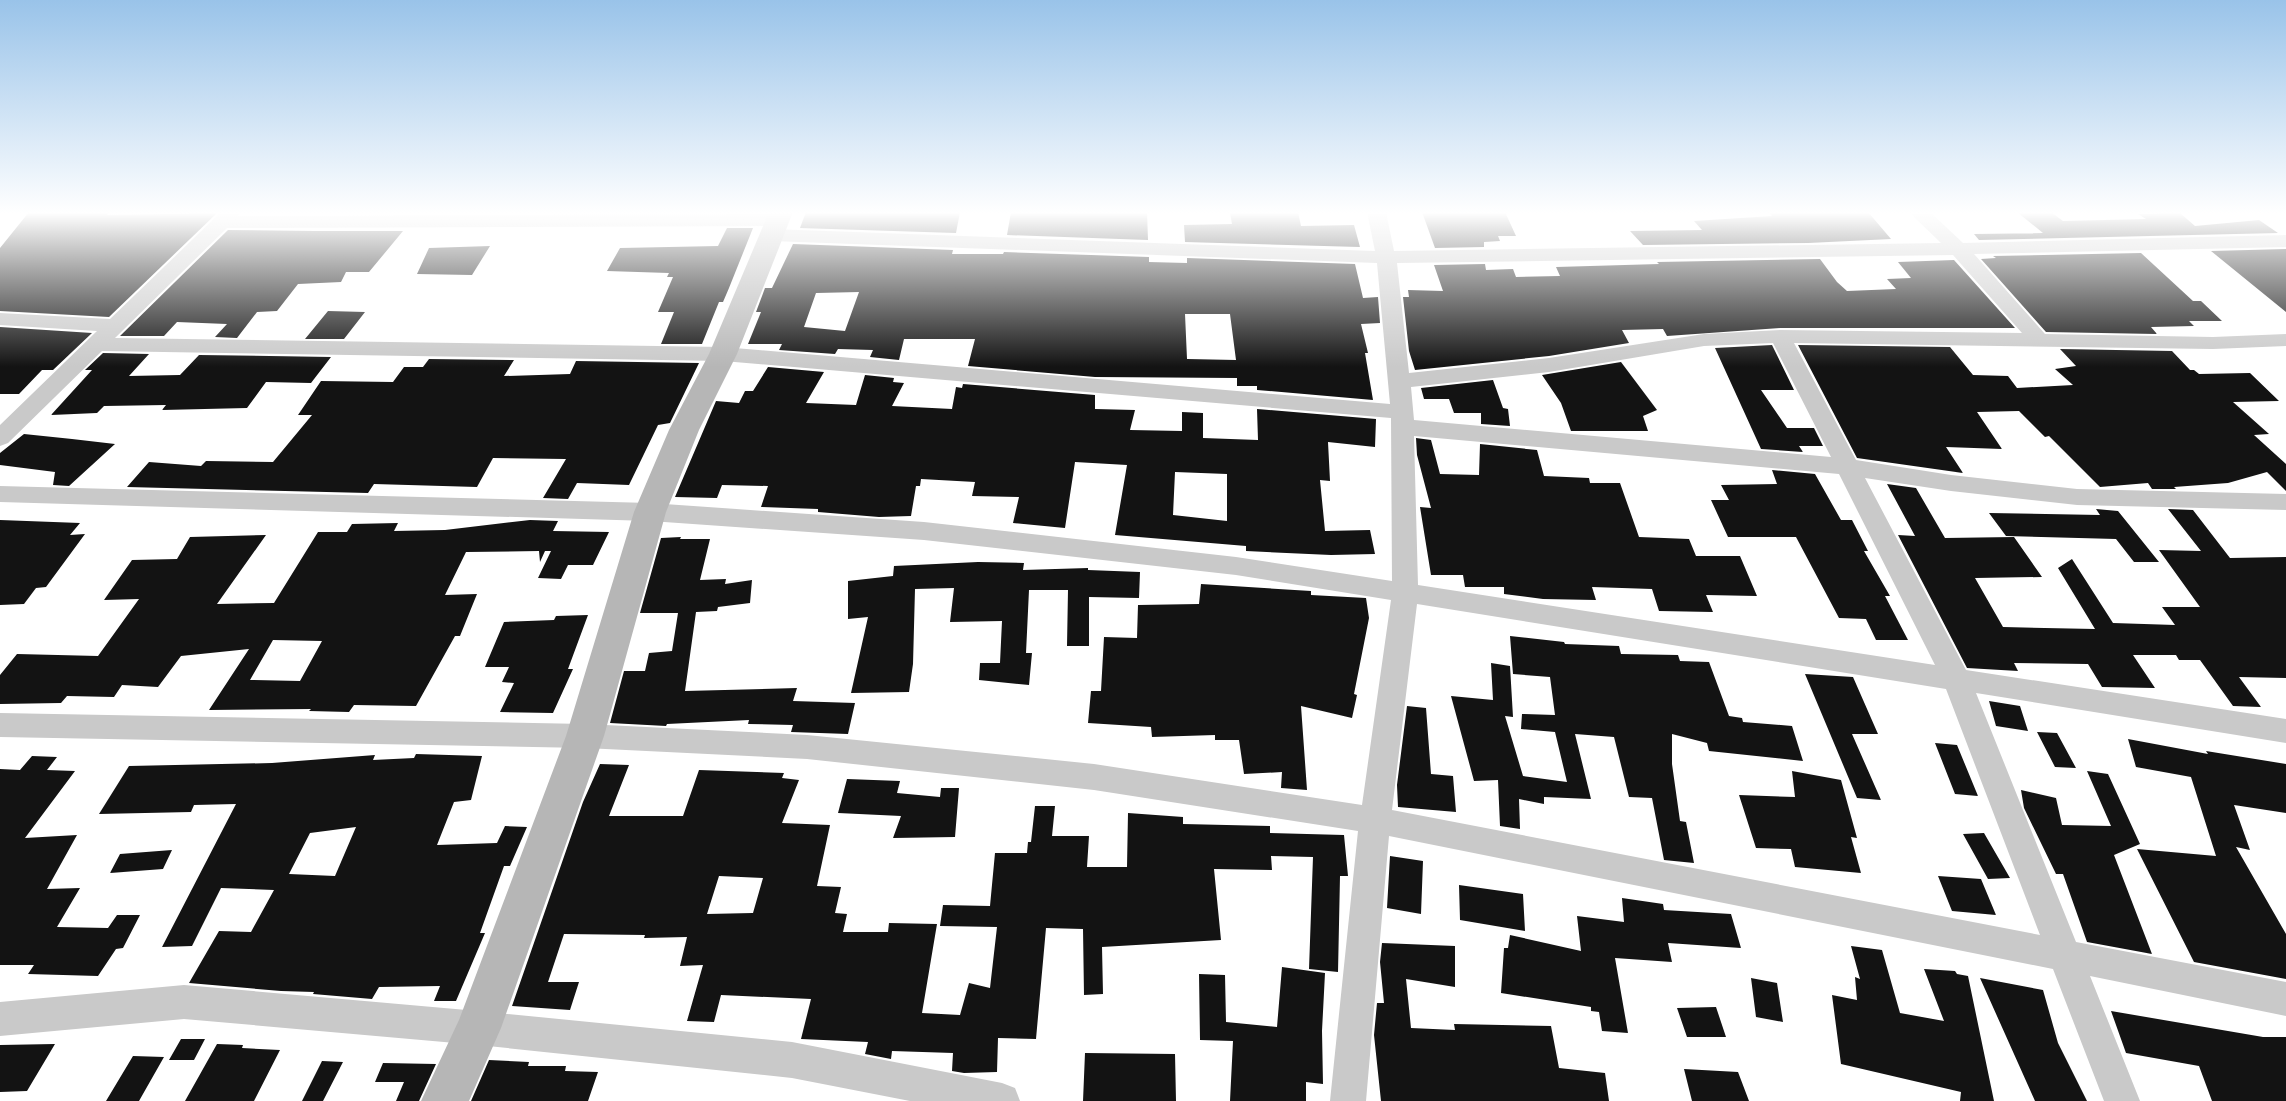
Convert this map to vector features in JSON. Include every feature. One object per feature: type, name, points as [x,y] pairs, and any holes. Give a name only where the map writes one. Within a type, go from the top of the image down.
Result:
[{"type":"street","points":[[0,438],[180,263]]},
{"type":"street","points":[[445,1101],[478,1028],[585,736],[650,512],[684,430],[723,354],[761,263]]},
{"type":"street","points":[[1348,1101],[1375,820],[1405,594],[1402,419],[1387,263]]},
{"type":"street","points":[[1971,263],[2039,340]]},
{"type":"street","points":[[0,319],[115,326]]},
{"type":"street","points":[[1399,381],[1549,365],[1704,340],[1780,336],[2213,343],[2286,340]]},
{"type":"street","points":[[1780,336],[1956,678],[2122,1101]]},
{"type":"street","points":[[96,344],[723,354],[1402,419],[1849,467],[1951,483],[2077,497],[2286,502]]},
{"type":"street","points":[[0,494],[650,512],[924,531],[1236,566],[2286,731]]},
{"type":"street","points":[[0,725],[585,736],[807,747],[1094,777],[1375,820],[2286,999]]},
{"type":"street","points":[[0,1019],[184,1002],[478,1028],[792,1060],[1002,1101]]},
{"type":"building","points":[[0,263],[165,263],[109,317],[0,311]]},
{"type":"building","points":[[194,263],[376,263],[369,272],[346,272],[341,282],[298,284],[277,311],[257,312],[237,338],[215,337],[227,324],[177,322],[164,336],[120,336]]},
{"type":"building","points":[[422,263],[479,263],[472,275],[417,274]]},
{"type":"building","points":[[611,263],[739,263],[723,302],[719,302],[702,344],[661,344],[674,312],[658,312],[673,277],[667,277],[669,273],[607,271]]},
{"type":"building","points":[[784,263],[1355,264],[1363,298],[1378,297],[1380,323],[1361,324],[1368,353],[1365,353],[1373,400],[1257,390],[1257,386],[1237,386],[1237,378],[1095,377],[968,366],[975,339],[904,339],[899,360],[870,357],[873,350],[838,349],[835,354],[779,350],[782,344],[748,344],[761,312],[756,312],[765,288],[772,288]],"holes":[[[859,292],[845,331],[804,327],[816,293]],[[1185,314],[1230,314],[1236,360],[1187,359]]]},
{"type":"building","points":[[1823,263],[1847,291],[1896,289],[1887,279],[1911,278],[1899,263],[1957,263],[2015,328],[1780,328],[1667,336],[1663,329],[1622,330],[1629,343],[1549,356],[1415,370],[1409,351],[1403,297],[1409,297],[1408,290],[1443,291],[1434,265],[1485,264],[1486,270],[1513,269],[1516,277],[1560,276],[1556,267]]},
{"type":"building","points":[[1985,263],[2152,263],[2193,301],[2201,301],[2222,321],[2189,321],[2194,326],[2151,327],[2157,334],[2046,332]]},
{"type":"building","points":[[2226,263],[2286,263],[2286,312]]},
{"type":"building","points":[[328,311],[365,312],[344,339],[305,339]]},
{"type":"building","points":[[0,327],[92,333],[53,370],[42,370],[19,394],[0,394]]},
{"type":"building","points":[[1772,345],[1794,390],[1761,390],[1787,428],[1814,428],[1823,446],[1799,446],[1803,452],[1761,449],[1715,348]]},
{"type":"building","points":[[1798,345],[1950,347],[1973,375],[2008,376],[2017,388],[2073,385],[2055,369],[2076,366],[2060,349],[2172,351],[2190,370],[2199,374],[2250,373],[2279,401],[2233,402],[2269,434],[2254,435],[2286,464],[2286,491],[2267,472],[2228,483],[2174,487],[2176,489],[2152,489],[2148,483],[2100,487],[2049,436],[2045,437],[2019,411],[1977,412],[2002,449],[1946,447],[1963,473],[1857,458]]},
{"type":"building","points":[[103,353],[149,354],[129,376],[180,375],[199,355],[331,357],[311,383],[266,382],[247,408],[162,410],[166,405],[104,406],[97,413],[51,415],[92,370],[85,370]]},
{"type":"building","points":[[429,359],[514,360],[504,376],[570,374],[576,361],[699,363],[670,423],[658,425],[629,485],[577,483],[568,499],[543,498],[566,459],[493,458],[477,487],[374,484],[368,493],[127,487],[149,462],[201,466],[206,461],[273,462],[312,415],[298,415],[321,381],[393,382],[404,367],[423,367]]},
{"type":"building","points":[[1621,362],[1657,410],[1643,416],[1648,431],[1571,431],[1561,403],[1542,375]]},
{"type":"building","points":[[768,367],[824,372],[806,403],[856,405],[865,375],[894,378],[893,382],[904,383],[892,406],[952,409],[956,387],[962,388],[963,384],[1095,395],[1095,409],[1135,410],[1130,430],[1182,431],[1182,412],[1203,413],[1203,438],[1258,440],[1257,409],[1376,419],[1375,447],[1328,442],[1330,481],[1320,480],[1325,531],[1370,530],[1375,554],[1331,555],[1246,551],[1246,546],[1115,535],[1127,465],[1075,462],[1065,528],[1013,523],[1019,497],[972,496],[975,482],[921,479],[920,486],[916,486],[911,516],[879,517],[818,512],[818,509],[761,507],[768,486],[722,485],[717,498],[675,497],[716,401],[739,403],[745,391],[753,391]],"holes":[[[1175,472],[1227,474],[1227,521],[1173,515]]]},
{"type":"building","points":[[1493,380],[1503,408],[1508,409],[1510,426],[1481,424],[1481,413],[1454,413],[1449,399],[1424,399],[1421,388]]},
{"type":"building","points":[[24,434],[115,444],[69,486],[53,485],[55,472],[0,465],[0,453]]},
{"type":"building","points":[[1416,438],[1431,440],[1440,474],[1479,475],[1480,444],[1537,450],[1544,476],[1589,478],[1590,483],[1620,483],[1639,537],[1689,539],[1696,556],[1740,556],[1757,596],[1706,595],[1713,612],[1659,611],[1652,589],[1592,587],[1596,600],[1543,599],[1504,594],[1504,587],[1465,587],[1463,575],[1431,575],[1420,507],[1431,508],[1417,455]]},
{"type":"building","points":[[1772,470],[1815,474],[1841,520],[1852,520],[1868,551],[1864,551],[1890,596],[1885,596],[1908,640],[1876,640],[1866,619],[1839,618],[1796,537],[1728,537],[1711,500],[1729,500],[1721,485],[1777,484]]},
{"type":"building","points":[[1887,484],[1916,488],[1945,538],[2014,537],[2042,577],[1975,578],[2003,627],[2095,629],[2058,568],[2072,559],[2113,623],[2175,625],[2162,607],[2200,607],[2159,550],[2201,551],[2168,509],[2193,510],[2230,558],[2286,557],[2286,678],[2239,677],[2261,707],[2233,706],[2200,660],[2179,660],[2176,655],[2133,655],[2155,688],[2102,687],[2088,664],[2014,663],[2018,671],[1967,668],[1898,535],[1915,536]]},
{"type":"building","points":[[2096,509],[2118,511],[2159,562],[2134,562],[2116,539],[2006,536],[1989,513],[2100,515]]},
{"type":"building","points":[[0,520],[80,523],[70,535],[85,534],[46,587],[36,588],[24,604],[0,605]]},
{"type":"building","points":[[530,520],[558,521],[553,531],[609,532],[593,565],[568,565],[561,579],[538,578],[551,551],[545,551],[540,562],[539,551],[466,552],[445,595],[477,594],[460,636],[455,636],[416,706],[354,705],[349,712],[309,711],[311,709],[209,710],[249,649],[181,656],[158,687],[122,685],[114,697],[67,696],[61,703],[0,704],[0,675],[17,654],[98,656],[139,599],[104,600],[132,560],[177,559],[190,537],[266,535],[217,604],[274,603],[318,532],[347,532],[352,524],[398,523],[394,531],[445,530]],"holes":[[[273,640],[322,641],[300,681],[250,680]]]},
{"type":"building","points":[[681,537],[680,539],[710,539],[700,580],[726,579],[725,584],[752,580],[750,603],[718,607],[717,611],[696,612],[685,691],[797,688],[793,701],[855,703],[848,734],[791,732],[793,725],[748,724],[749,720],[667,724],[666,726],[610,723],[624,671],[645,671],[649,653],[672,651],[678,613],[640,613],[661,538]]},
{"type":"building","points":[[978,562],[1024,563],[1023,570],[1088,568],[1088,570],[1140,572],[1139,598],[1089,597],[1089,646],[1067,646],[1068,590],[1029,590],[1026,653],[1032,653],[1029,685],[979,680],[980,663],[1000,663],[1002,621],[950,622],[954,588],[915,589],[913,664],[909,692],[851,693],[868,617],[848,619],[848,581],[893,576],[894,566]]},
{"type":"building","points":[[1201,584],[1311,591],[1311,595],[1366,598],[1369,618],[1354,694],[1357,695],[1352,718],[1301,706],[1307,790],[1281,788],[1282,772],[1244,774],[1239,740],[1215,740],[1215,735],[1152,737],[1151,727],[1088,723],[1091,691],[1101,691],[1104,637],[1137,638],[1138,605],[1199,604]]},
{"type":"building","points":[[588,615],[568,669],[573,669],[553,713],[500,712],[514,683],[502,682],[509,667],[485,667],[504,622],[554,620],[556,616]]},
{"type":"building","points":[[1510,636],[1564,642],[1565,644],[1619,646],[1621,654],[1678,655],[1680,661],[1709,662],[1729,716],[1742,718],[1743,722],[1792,726],[1803,761],[1709,751],[1707,743],[1672,734],[1672,764],[1680,821],[1686,822],[1694,863],[1664,860],[1652,798],[1629,797],[1614,737],[1575,734],[1591,799],[1544,797],[1544,804],[1519,799],[1520,829],[1500,826],[1498,780],[1474,781],[1451,696],[1493,700],[1491,663],[1510,666],[1513,717],[1505,716],[1523,776],[1567,782],[1555,732],[1521,729],[1522,714],[1555,715],[1550,677],[1513,674]]},
{"type":"building","points":[[1805,674],[1853,677],[1878,734],[1852,734],[1881,800],[1857,798]]},
{"type":"building","points":[[1989,701],[2020,706],[2028,731],[1996,726]]},
{"type":"building","points":[[1407,706],[1426,708],[1431,774],[1453,776],[1456,812],[1398,807],[1397,785]]},
{"type":"building","points":[[2037,732],[2057,733],[2076,768],[2055,767]]},
{"type":"building","points":[[2128,739],[2208,754],[2206,751],[2286,764],[2286,813],[2234,805],[2250,850],[2236,847],[2286,934],[2286,979],[2194,962],[2137,849],[2216,856],[2191,777],[2136,767]]},
{"type":"building","points":[[1935,743],[1957,745],[1978,796],[1955,794]]},
{"type":"building","points":[[416,754],[482,756],[471,800],[454,802],[437,845],[497,843],[505,826],[527,827],[510,866],[504,866],[480,933],[485,933],[456,1001],[434,1001],[440,986],[379,987],[372,999],[313,994],[314,992],[189,983],[219,931],[251,932],[274,890],[221,888],[192,946],[162,947],[236,804],[194,805],[191,812],[99,814],[129,766],[272,763],[375,755],[373,760],[414,758]],"holes":[[[356,827],[335,876],[289,874],[310,833]]]},
{"type":"building","points":[[32,756],[57,757],[47,770],[75,771],[25,838],[77,835],[47,889],[80,888],[57,927],[108,928],[117,915],[140,915],[123,948],[116,949],[98,976],[28,974],[34,965],[0,965],[0,769],[20,770]]},
{"type":"building","points":[[600,764],[629,765],[609,816],[683,816],[699,770],[784,773],[782,778],[799,780],[782,823],[830,825],[817,886],[841,887],[835,913],[847,914],[843,932],[888,932],[889,923],[937,924],[922,1013],[960,1015],[969,983],[990,988],[997,927],[940,926],[943,905],[990,906],[995,853],[1027,853],[1028,842],[1031,842],[1035,806],[1055,806],[1052,836],[1089,836],[1087,867],[1127,867],[1128,813],[1183,817],[1183,824],[1270,826],[1270,833],[1344,835],[1348,876],[1340,876],[1338,972],[1309,969],[1313,857],[1271,856],[1272,870],[1214,869],[1221,940],[1102,947],[1103,994],[1084,995],[1083,929],[1046,928],[1036,1039],[998,1038],[997,1072],[952,1071],[953,1053],[892,1051],[891,1059],[865,1054],[868,1042],[801,1039],[811,999],[721,995],[714,1022],[687,1021],[703,965],[680,966],[687,937],[644,938],[645,935],[564,934],[548,982],[579,982],[570,1010],[512,1006],[583,802]],"holes":[[[719,876],[763,878],[753,913],[707,914]]]},
{"type":"building","points":[[1792,771],[1841,780],[1857,838],[1851,837],[1861,873],[1795,867],[1791,849],[1756,848],[1739,795],[1795,797]]},
{"type":"building","points":[[2087,771],[2108,774],[2140,844],[2114,855],[2152,954],[2087,942],[2063,874],[2056,874],[2024,808],[2021,790],[2056,798],[2062,825],[2111,826]]},
{"type":"building","points":[[847,779],[900,781],[897,793],[940,797],[941,788],[959,788],[955,837],[893,838],[901,816],[838,813]]},
{"type":"building","points":[[1984,833],[2010,878],[1988,879],[1963,834]]},
{"type":"building","points":[[172,850],[163,869],[110,873],[120,854]]},
{"type":"building","points":[[1390,856],[1423,861],[1421,914],[1387,908]]},
{"type":"building","points":[[1938,876],[1981,879],[1996,915],[1952,911]]},
{"type":"building","points":[[1459,885],[1523,894],[1525,931],[1460,920]]},
{"type":"building","points":[[1622,898],[1663,904],[1664,910],[1731,914],[1741,948],[1668,943],[1672,962],[1615,958],[1628,1033],[1602,1031],[1599,1012],[1591,1011],[1591,1007],[1501,993],[1504,948],[1508,948],[1510,935],[1581,951],[1577,916],[1624,922]]},
{"type":"building","points":[[1382,943],[1455,946],[1455,987],[1406,979],[1411,1028],[1455,1030],[1454,1024],[1551,1026],[1559,1068],[1605,1073],[1609,1101],[1381,1101],[1374,1035],[1377,1003],[1384,1003],[1380,962]]},
{"type":"building","points":[[1851,946],[1882,950],[1900,1013],[1944,1021],[1924,969],[1955,971],[1957,974],[1968,976],[1994,1101],[1960,1101],[1961,1092],[1841,1064],[1832,995],[1857,1000],[1855,977],[1860,979]]},
{"type":"building","points":[[1282,967],[1325,973],[1322,1031],[1323,1084],[1306,1082],[1306,1101],[1230,1101],[1233,1041],[1200,1040],[1199,974],[1225,975],[1226,1022],[1277,1027]]},
{"type":"building","points":[[1751,978],[1777,983],[1783,1022],[1756,1017]]},
{"type":"building","points":[[1980,978],[2043,990],[2058,1043],[2087,1101],[2035,1101]]},
{"type":"building","points":[[1716,1007],[1726,1037],[1687,1037],[1677,1008]]},
{"type":"building","points":[[2111,1011],[2263,1037],[2286,1037],[2286,1101],[2212,1101],[2199,1066],[2126,1053]]},
{"type":"building","points":[[181,1039],[205,1039],[194,1060],[169,1060]]},
{"type":"building","points":[[55,1044],[27,1091],[0,1092],[0,1045]]},
{"type":"building","points":[[217,1044],[280,1050],[254,1101],[185,1101]]},
{"type":"building","points":[[1085,1053],[1175,1054],[1176,1101],[1083,1101]]},
{"type":"building","points":[[133,1056],[164,1057],[139,1101],[106,1101]]},
{"type":"building","points":[[489,1060],[529,1062],[528,1066],[566,1066],[565,1071],[598,1072],[588,1101],[471,1101]]},
{"type":"building","points":[[322,1061],[343,1062],[323,1101],[302,1101]]},
{"type":"building","points":[[383,1063],[436,1064],[419,1101],[396,1101],[404,1082],[375,1082]]},
{"type":"building","points":[[1684,1069],[1738,1072],[1749,1101],[1692,1101]]}]
